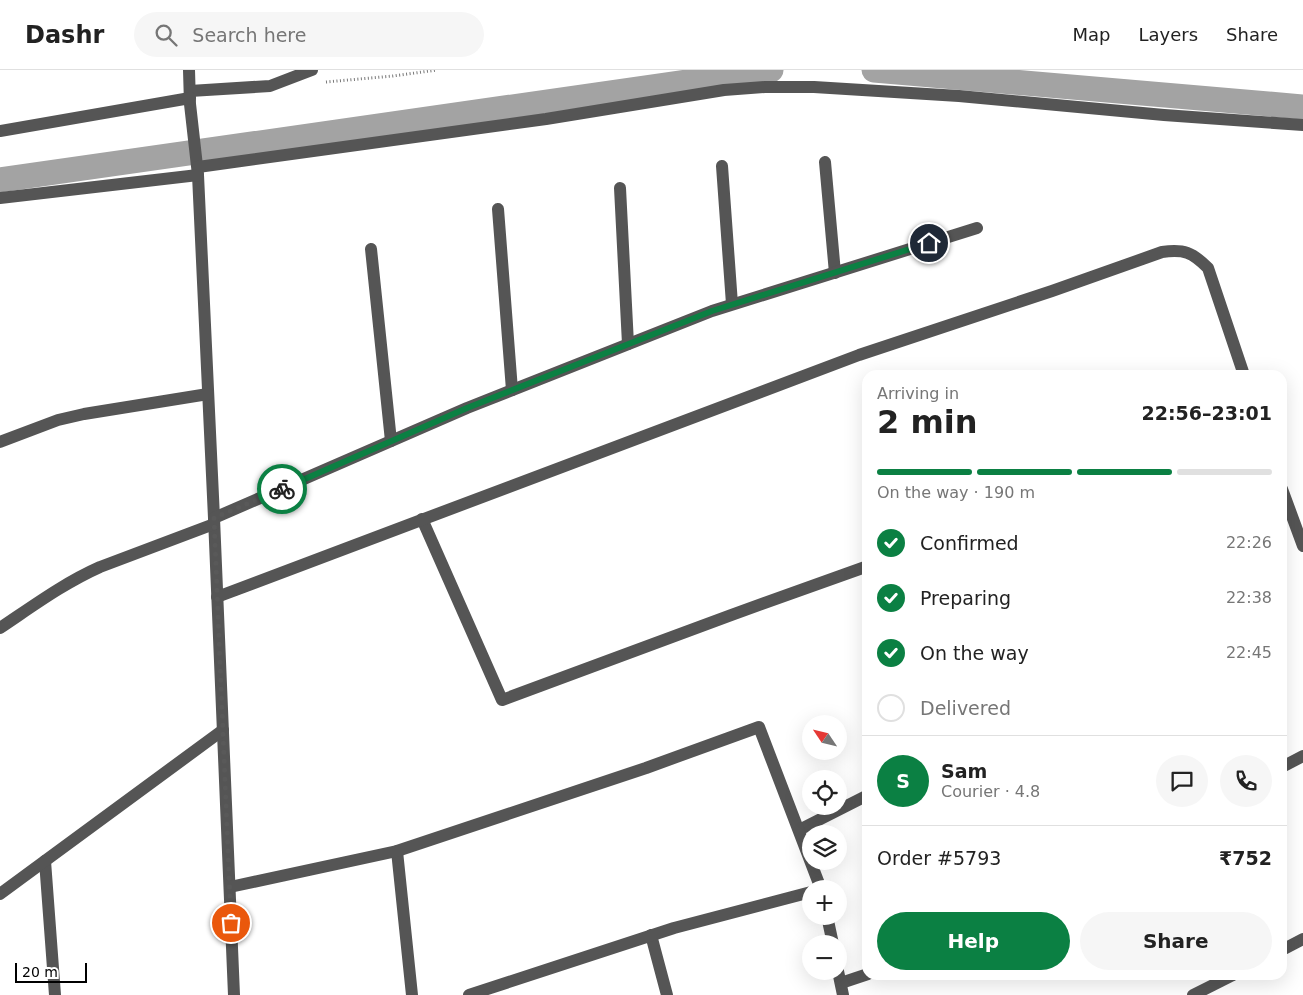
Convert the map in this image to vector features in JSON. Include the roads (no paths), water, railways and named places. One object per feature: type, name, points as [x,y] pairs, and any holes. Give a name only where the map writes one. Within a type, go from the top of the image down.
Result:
[{"type":"street","points":[[189,70],[190,98],[198,168],[234,995]]},
{"type":"street","points":[[0,131],[270,86],[312,70]]},
{"type":"street","points":[[0,198],[724,90],[765,87],[814,87],[958,96],[1164,115],[1303,125]]},
{"type":"street","points":[[824,162],[835,273]]},
{"type":"street","points":[[722,166],[732,304]]},
{"type":"street","points":[[620,188],[628,344]]},
{"type":"street","points":[[498,209],[512,390]]},
{"type":"street","points":[[0,628],[82,574],[214,521],[467,408],[712,311],[977,228]]},
{"type":"street","points":[[371,249],[391,442]]},
{"type":"street","points":[[217,597],[858,355],[1052,291],[1162,252],[1178,250],[1201,260],[1208,268],[1242,370]]},
{"type":"street","points":[[0,442],[58,420],[84,414],[208,394]]},
{"type":"street","points":[[1287,503],[1303,546]]},
{"type":"street","points":[[422,519],[502,700],[862,568]]},
{"type":"street","points":[[230,887],[397,851],[646,768],[759,728],[818,880]]},
{"type":"street","points":[[0,894],[223,730]]},
{"type":"street","points":[[1287,764],[1303,756]]},
{"type":"street","points":[[799,830],[862,798]]},
{"type":"street","points":[[397,851],[412,995]]},
{"type":"street","points":[[45,860],[55,995]]},
{"type":"street","points":[[469,995],[674,928],[802,894]]},
{"type":"street","points":[[651,935],[667,995]]},
{"type":"street","points":[[1287,948],[1300,944]]},
{"type":"street","points":[[841,983],[862,976]]},
{"type":"street","points":[[1194,995],[1223,980]]},
{"type":"waterway","points":[[0,180],[771,70]]},
{"type":"waterway","points":[[874,70],[1303,107]]}]
